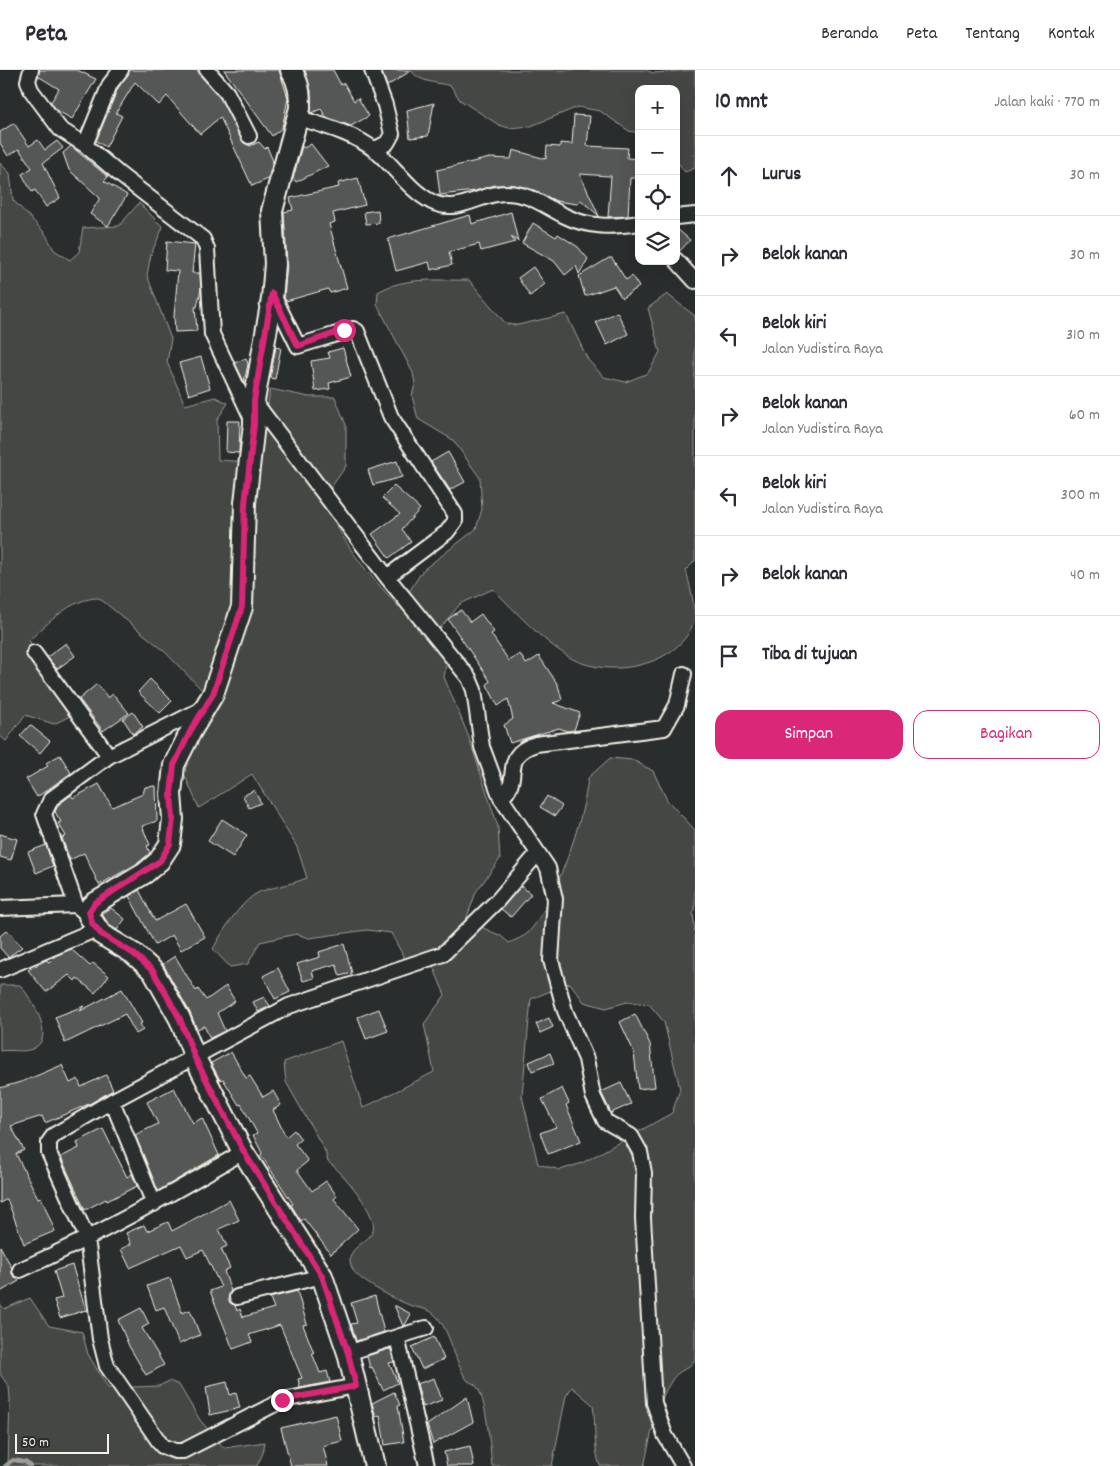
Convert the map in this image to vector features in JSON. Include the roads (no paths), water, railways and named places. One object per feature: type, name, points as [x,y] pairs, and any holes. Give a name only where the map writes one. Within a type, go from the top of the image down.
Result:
[{"type":"street","points":[[31,70],[28,81],[43,109],[60,129],[85,145],[203,239],[207,249],[212,334],[254,424]]},
{"type":"street","points":[[85,145],[110,84],[120,70]]},
{"type":"street","points":[[207,70],[227,93],[249,136]]},
{"type":"street","points":[[0,970],[87,917],[95,903],[160,861],[170,844],[173,819],[171,794],[174,765],[191,730],[208,705],[242,607],[245,504],[254,424],[254,401],[272,293],[274,264],[273,205],[299,118],[300,92],[291,70]]},
{"type":"street","points":[[372,70],[385,105],[392,134],[388,142],[374,150]]},
{"type":"street","points":[[299,118],[327,127],[374,150],[417,192],[442,206],[458,206],[504,193],[528,196],[579,222],[610,228],[635,224]]},
{"type":"street","points":[[680,217],[695,215]]},
{"type":"street","points":[[680,264],[695,280]]},
{"type":"street","points":[[272,293],[298,346],[344,330],[353,329],[358,331],[391,417],[456,514],[455,521],[447,532],[387,578]]},
{"type":"street","points":[[254,401],[387,578],[470,678],[474,690],[482,747],[501,798],[548,868],[555,899],[551,960],[565,1011],[586,1059],[593,1096],[606,1120],[631,1136],[640,1152],[644,1173],[643,1218],[654,1403],[665,1435],[682,1466]]},
{"type":"street","points":[[34,653],[109,756]]},
{"type":"street","points":[[501,798],[511,786],[514,761],[519,752],[525,747],[664,728],[677,705],[684,674]]},
{"type":"street","points":[[208,705],[109,756],[51,799],[44,810],[87,917],[110,942],[134,954],[153,971],[180,1019],[195,1058],[244,1152],[322,1276],[348,1353],[375,1466]]},
{"type":"street","points":[[356,1386],[282,1400],[183,1450],[167,1449],[162,1446],[107,1366],[100,1339],[87,1238],[49,1153],[49,1142],[54,1136],[112,1101],[289,1006],[443,954],[498,900],[538,853]]},
{"type":"street","points":[[0,908],[87,917]]},
{"type":"street","points":[[112,1101],[154,1204]]},
{"type":"street","points":[[20,1270],[73,1247],[154,1204],[244,1152]]},
{"type":"street","points":[[237,1297],[322,1276]]},
{"type":"street","points":[[348,1353],[426,1328]]},
{"type":"street","points":[[397,1337],[427,1466]]},
{"type":"waterway","points":[[5,1466],[13,1460],[25,1462],[31,1466]]}]
